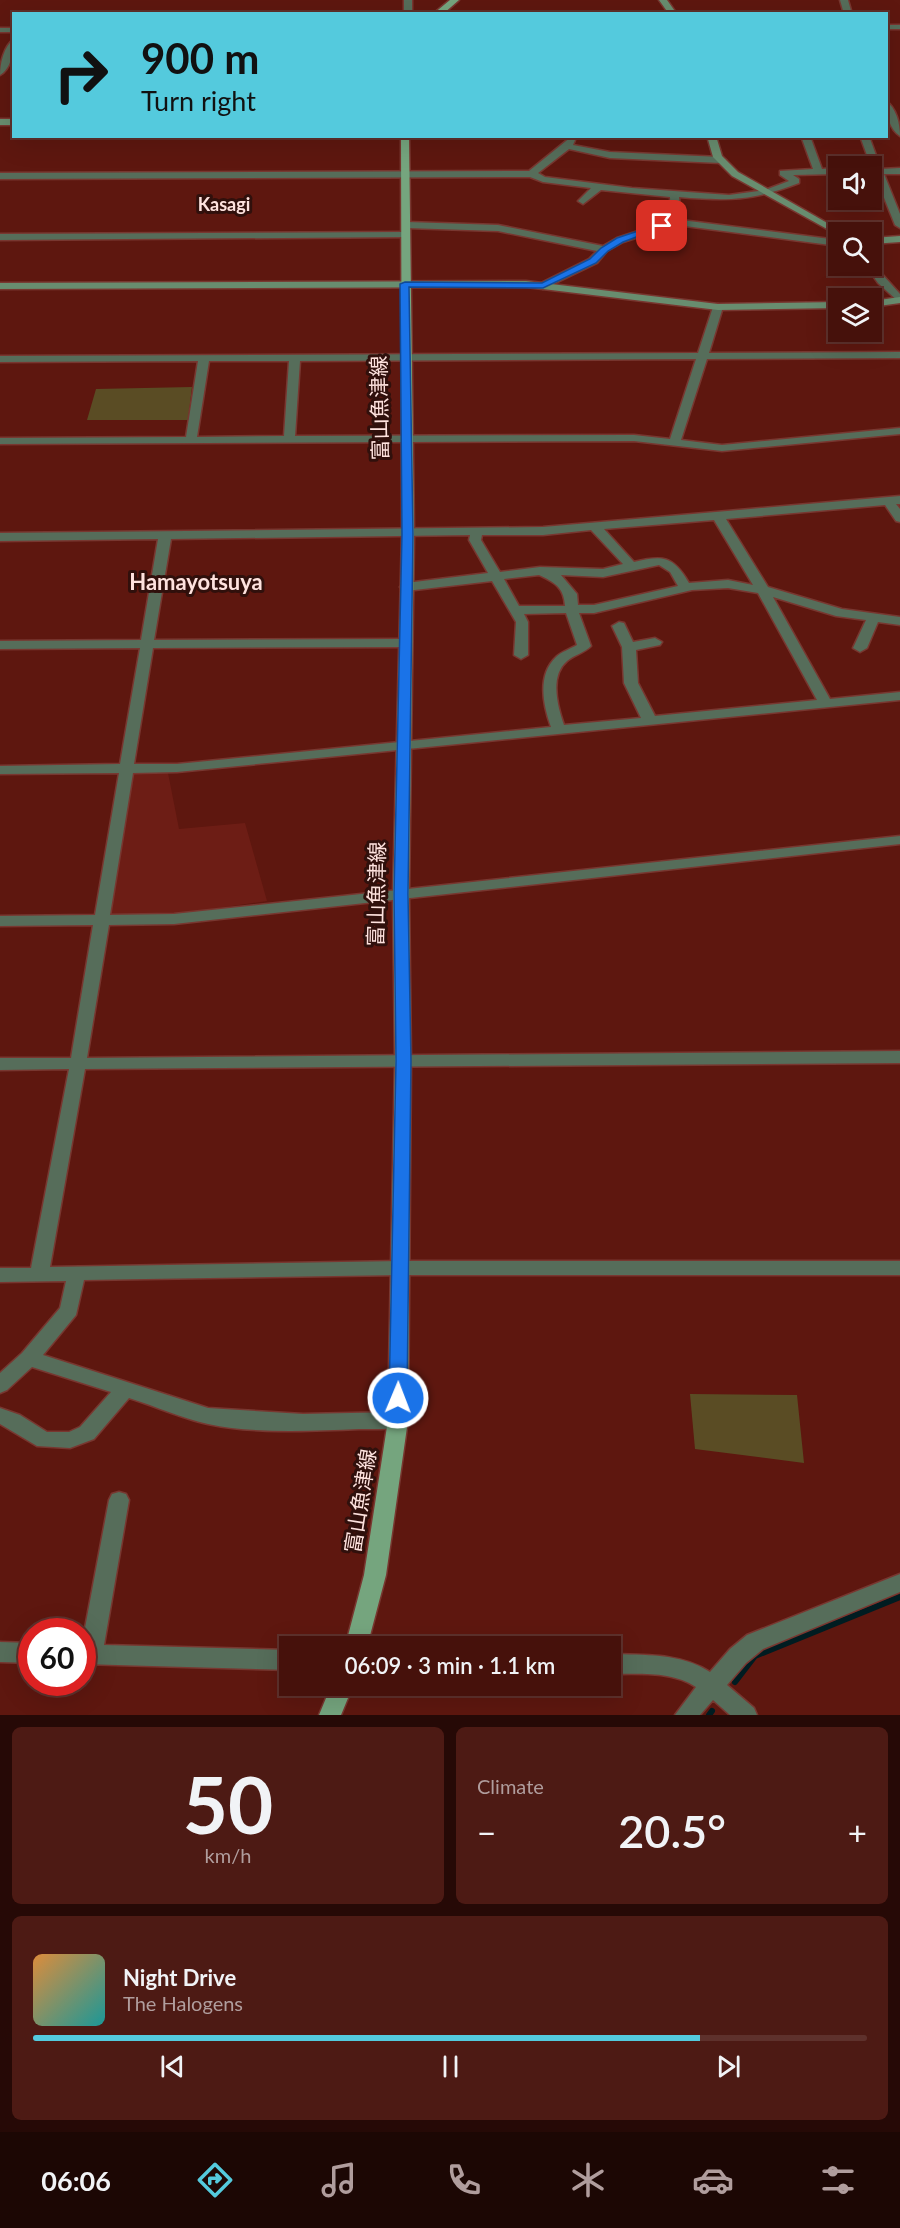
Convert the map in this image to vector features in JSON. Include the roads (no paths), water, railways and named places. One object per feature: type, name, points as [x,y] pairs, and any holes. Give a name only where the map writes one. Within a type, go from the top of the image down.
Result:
[{"type":"main road","points":[[440,12],[455,0]]},
{"type":"main road","name":"富山魚津線","points":[[359,1636],[375,1575],[398,1420],[403,1061],[401,894],[406,746],[404,642],[408,534],[405,138]]},
{"type":"main road","points":[[330,1715],[338,1696]]},
{"type":"street","points":[[0,73],[12,46]]},
{"type":"street","points":[[893,118],[900,133]]},
{"type":"street","points":[[712,138],[721,160],[735,174],[828,226]]},
{"type":"street","points":[[806,138],[818,171]]},
{"type":"street","points":[[865,138],[870,156]]},
{"type":"street","points":[[531,174],[569,141],[610,155],[721,160]]},
{"type":"street","points":[[0,176],[531,174],[543,179],[599,186],[729,198],[767,192],[796,182],[783,173],[828,171]]},
{"type":"street","points":[[882,172],[900,171]]},
{"type":"street","points":[[583,201],[599,186]]},
{"type":"street","points":[[882,188],[900,225]]},
{"type":"street","points":[[676,194],[674,199],[676,222]]},
{"type":"street","points":[[543,285],[593,261],[604,249],[620,240],[676,222],[828,242]]},
{"type":"street","points":[[0,237],[498,228],[604,249]]},
{"type":"street","points":[[882,240],[900,239]]},
{"type":"street","points":[[880,276],[900,300]]},
{"type":"street","points":[[0,286],[543,285],[718,307],[828,305]]},
{"type":"street","points":[[882,303],[900,300]]},
{"type":"street","points":[[675,442],[718,307]]},
{"type":"street","points":[[0,359],[900,355]]},
{"type":"street","points":[[289,439],[295,357]]},
{"type":"street","points":[[191,440],[204,358]]},
{"type":"street","points":[[0,441],[634,438],[722,448],[900,431]]},
{"type":"street","points":[[0,537],[476,533],[595,526],[894,500],[900,518]]},
{"type":"street","points":[[718,516],[763,590],[825,703]]},
{"type":"street","points":[[595,526],[631,566]]},
{"type":"street","points":[[476,533],[475,540],[522,622],[521,655]]},
{"type":"street","points":[[39,1275],[78,1064],[165,536]]},
{"type":"street","points":[[406,587],[540,571],[603,573],[652,561],[672,564],[685,587]]},
{"type":"street","points":[[540,571],[559,579],[571,594],[572,611],[584,646],[559,662],[550,686],[550,709],[559,730]]},
{"type":"street","points":[[515,610],[572,611],[613,605],[685,587],[728,584],[763,590],[841,613],[900,621]]},
{"type":"street","points":[[860,648],[873,619]]},
{"type":"street","points":[[619,626],[630,647],[631,683],[650,721]]},
{"type":"street","points":[[0,645],[404,642]]},
{"type":"street","points":[[630,647],[655,642]]},
{"type":"street","points":[[0,770],[177,768],[900,696]]},
{"type":"street","points":[[0,921],[174,919],[900,840]]},
{"type":"street","points":[[0,1064],[900,1057]]},
{"type":"street","points":[[0,1275],[400,1268],[900,1268]]},
{"type":"street","points":[[0,1385],[29,1358],[69,1310],[76,1275]]},
{"type":"street","points":[[29,1358],[208,1416],[343,1423],[398,1420]]},
{"type":"street","points":[[0,1416],[13,1421],[44,1440],[70,1440],[87,1433],[125,1389]]},
{"type":"street","points":[[94,1618],[119,1500]]},
{"type":"street","points":[[686,1715],[754,1642],[900,1583]]},
{"type":"street","points":[[0,1652],[18,1653]]},
{"type":"street","points":[[96,1654],[279,1660]]},
{"type":"street","points":[[621,1665],[689,1672],[711,1686],[744,1714]]},
{"type":"waterway","points":[[735,1682],[755,1656],[900,1597]]},
{"type":"waterway","points":[[709,1715],[712,1711]]},
{"type":"district","name":"Kasagi","points":[[224,205]]},
{"type":"district","name":"Hamayotsuya","points":[[196,582]]}]
